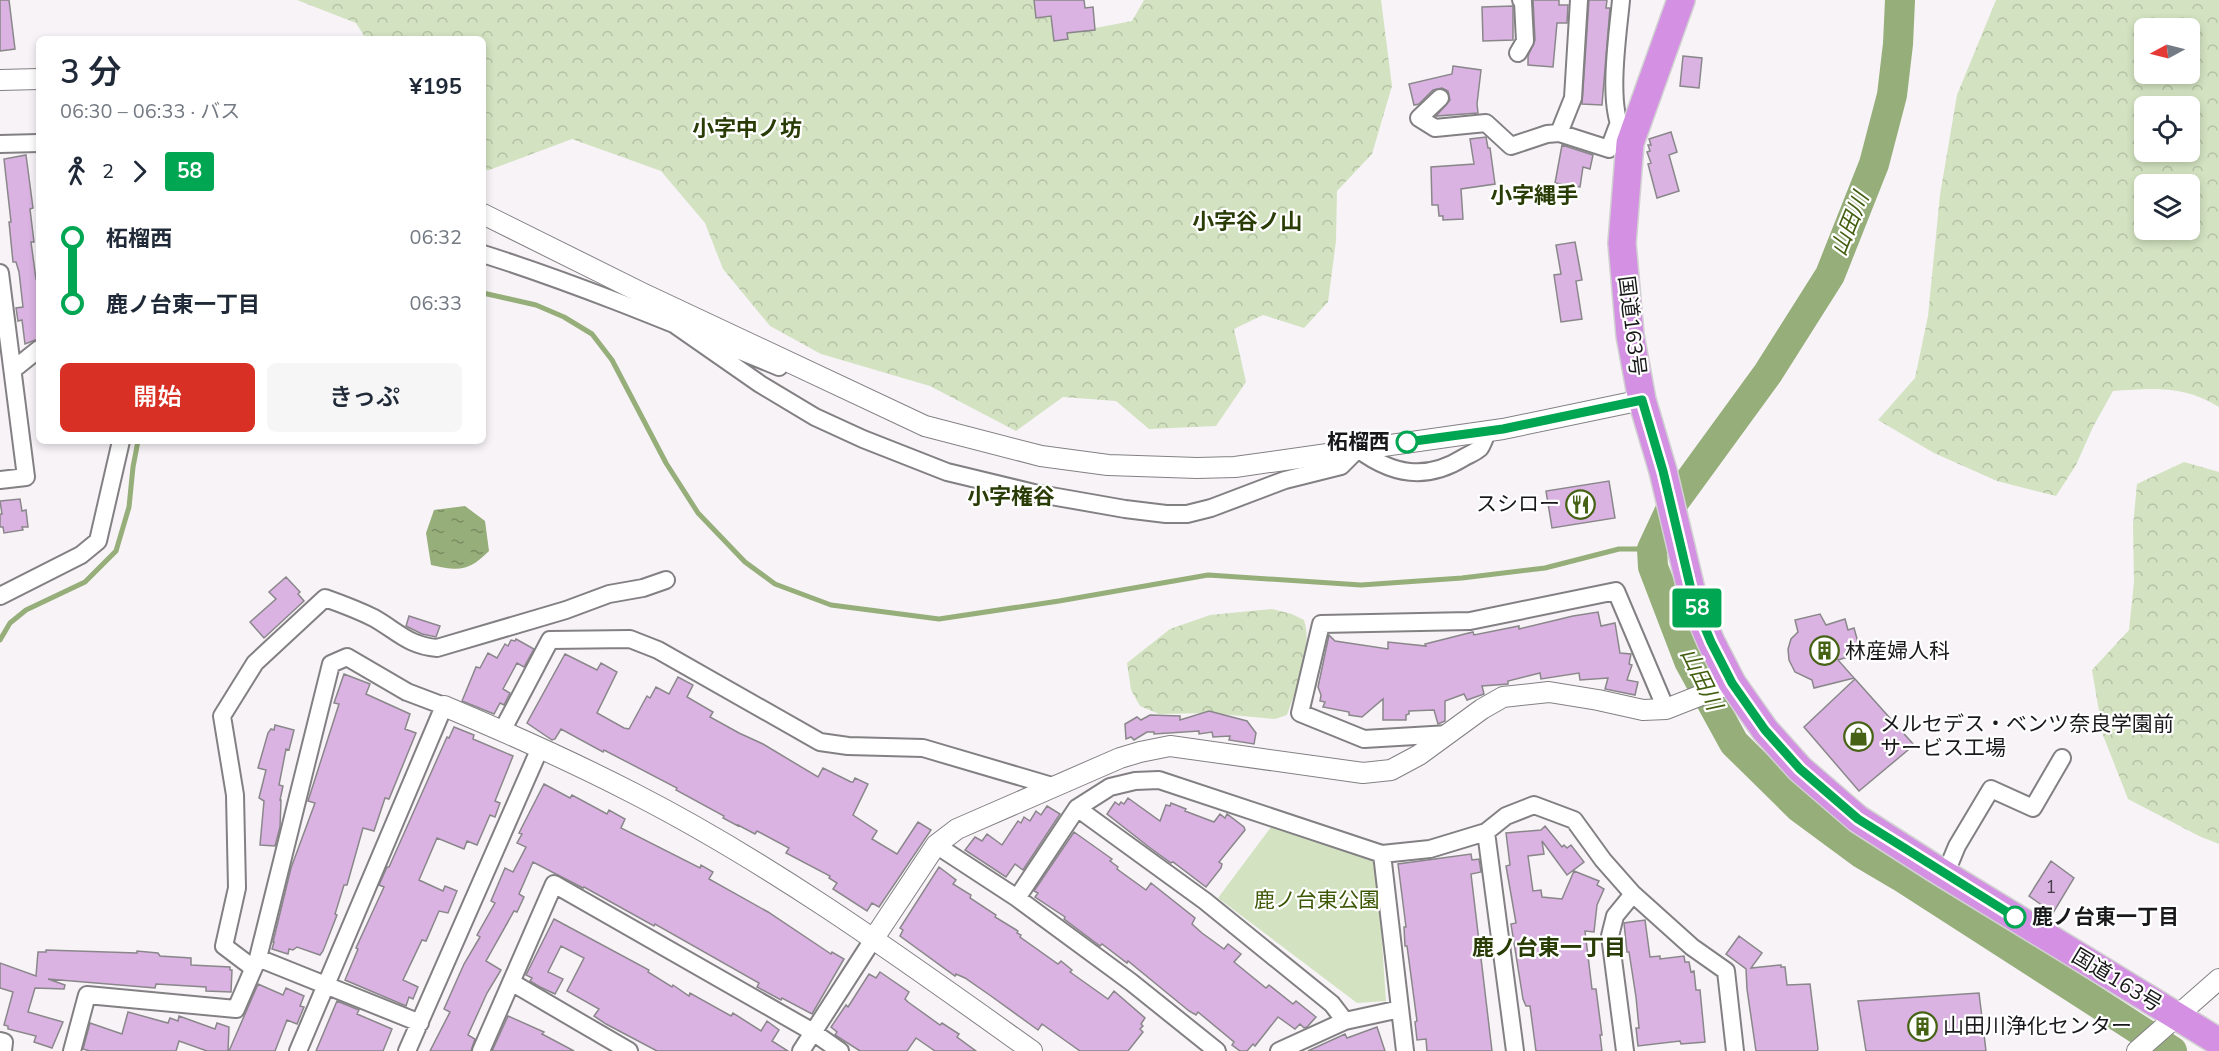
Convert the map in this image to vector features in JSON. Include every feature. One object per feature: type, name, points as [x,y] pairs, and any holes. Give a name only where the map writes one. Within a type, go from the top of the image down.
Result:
[{"type":"highway","name":"国道163号","points":[[1681,0],[1640,111],[1624,134],[1622,243],[1630,335],[1642,400],[1663,471],[1694,602],[1711,642],[1723,686],[1800,769],[1858,819],[1945,875],[2219,1042]]},
{"type":"street","points":[[1518,53],[1525,41],[1521,0]]},
{"type":"street","points":[[1559,134],[1573,98],[1579,0]]},
{"type":"street","points":[[1440,98],[1419,118],[1435,128],[1486,123],[1511,146],[1547,134],[1559,134],[1609,149],[1624,134],[1615,90],[1621,0]]},
{"type":"street","points":[[0,80],[36,79]]},
{"type":"street","points":[[0,144],[36,142]]},
{"type":"street","points":[[486,215],[925,426],[1041,456],[1108,465],[1234,467],[1488,431],[1642,400]]},
{"type":"street","points":[[486,255],[671,322],[817,383],[856,394]]},
{"type":"street","points":[[0,273],[26,477],[0,480]]},
{"type":"street","points":[[671,322],[760,384],[815,417],[863,440],[947,472],[1034,493],[1125,509],[1186,514],[1211,508],[1285,480],[1341,466],[1358,449]]},
{"type":"street","points":[[14,369],[36,351]]},
{"type":"street","points":[[1358,449],[1376,463],[1418,473],[1432,472],[1454,464],[1480,448],[1488,431]]},
{"type":"street","points":[[0,596],[81,555],[98,541],[119,444]]},
{"type":"street","points":[[420,1023],[326,985],[256,963],[224,946],[237,888],[235,795],[222,717],[255,663],[325,598],[366,614],[421,647],[437,648],[566,610],[609,594],[643,588],[666,580]]},
{"type":"street","points":[[1449,734],[1364,739],[1300,713],[1321,624],[1470,621],[1616,591],[1666,709]]},
{"type":"street","points":[[502,731],[550,640],[630,639],[658,650],[820,742],[848,746],[923,748],[1052,786]]},
{"type":"street","points":[[72,1051],[87,995],[236,1009],[256,963],[332,664],[347,657],[407,692],[502,731],[635,794],[738,852],[874,938],[1032,1051]]},
{"type":"street","points":[[801,1051],[936,845],[957,830],[1052,786],[1120,758],[1170,746],[1363,772],[1391,770],[1419,755],[1482,709],[1503,698],[1549,692],[1643,710],[1666,709],[1723,686]]},
{"type":"street","points":[[298,1051],[444,706]]},
{"type":"street","points":[[407,1051],[540,748]]},
{"type":"street","points":[[1945,875],[1957,846],[1991,789],[2033,808],[2062,758]]},
{"type":"street","points":[[1017,898],[1077,808],[1110,787],[1135,781],[1159,780],[1382,854],[1430,849],[1486,832],[1506,816],[1534,805],[1574,820],[1603,860],[1633,894],[1692,947],[1726,971],[1736,1051]]},
{"type":"street","points":[[1077,808],[1214,908],[1332,1004],[1345,1021]]},
{"type":"street","points":[[1486,832],[1515,1051]]},
{"type":"street","points":[[936,845],[1017,898],[1131,982],[1217,1051]]},
{"type":"street","points":[[1382,854],[1405,1051]]},
{"type":"street","points":[[482,1051],[554,884],[813,1032],[840,1051]]},
{"type":"street","points":[[1624,1051],[1610,936],[1615,916],[1633,894]]},
{"type":"street","points":[[2137,1051],[2219,979]]},
{"type":"street","points":[[511,982],[629,1051]]},
{"type":"street","points":[[1280,1051],[1345,1021],[1400,1009]]},
{"type":"street","points":[[0,1041],[4,1042],[3,1051]]},
{"type":"green space","points":[[297,0],[1040,0],[1069,33],[1132,21],[1144,0],[1381,0],[1392,86],[1372,154],[1337,191],[1336,241],[1328,302],[1304,328],[1263,315],[1234,329],[1246,382],[1216,426],[1149,429],[1116,401],[1063,397],[1016,431],[930,386],[821,354],[770,326],[723,269],[705,223],[661,171],[572,139],[486,170],[486,36],[364,36],[356,23]]},
{"type":"green space","points":[[1996,0],[2219,0],[2219,407],[2181,391],[2141,389],[2113,391],[2076,465],[2056,496],[1997,481],[1934,453],[1878,420],[1915,378],[1928,316],[1940,195],[1957,95]]},
{"type":"green space","points":[[2184,462],[2219,472],[2219,844],[2128,799],[2103,735],[2092,670],[2129,630],[2134,582],[2133,526],[2137,484]]},
{"type":"green space","points":[[1272,609],[1304,620],[1306,631],[1307,643],[1303,668],[1287,715],[1275,719],[1209,713],[1159,714],[1140,706],[1131,690],[1127,663],[1170,629],[1210,615]]},
{"type":"green space","name":"鹿ノ台東公園","points":[[1271,827],[1376,855],[1386,1001],[1357,1003],[1218,898]]},
{"type":"water","points":[[465,506],[485,521],[489,551],[475,563],[463,568],[431,565],[426,533],[434,510]]},
{"type":"building","points":[[0,0],[9,0],[15,49],[0,51]]},
{"type":"building","points":[[1034,0],[1084,0],[1085,8],[1093,7],[1095,30],[1067,33],[1068,39],[1054,41],[1051,16],[1036,18]]},
{"type":"building","points":[[1533,0],[1559,0],[1559,5],[1568,5],[1567,23],[1557,23],[1553,67],[1528,65],[1528,56],[1535,40]]},
{"type":"building","points":[[1589,0],[1607,0],[1606,8],[1610,8],[1602,105],[1582,104]]},
{"type":"building","points":[[1513,6],[1513,40],[1483,41],[1482,7]]},
{"type":"building","points":[[1683,56],[1702,58],[1699,88],[1680,86]]},
{"type":"building","points":[[1453,66],[1481,70],[1478,113],[1436,116],[1450,100],[1448,91],[1442,88],[1433,90],[1419,104],[1414,105],[1409,84],[1452,74]]},
{"type":"building","points":[[1671,132],[1677,152],[1669,155],[1679,191],[1657,198],[1648,164],[1651,163],[1647,152],[1650,151],[1648,145],[1651,145],[1649,139]]},
{"type":"building","points":[[1486,137],[1488,148],[1490,148],[1495,184],[1461,189],[1463,219],[1443,220],[1443,216],[1439,216],[1438,205],[1432,205],[1431,167],[1474,164],[1470,139]]},
{"type":"building","points":[[1562,145],[1593,155],[1590,169],[1583,167],[1580,187],[1555,183]]},
{"type":"building","points":[[26,155],[33,208],[30,209],[34,242],[31,242],[36,279],[36,340],[25,344],[22,320],[18,321],[16,308],[23,307],[19,272],[16,262],[13,262],[4,159]]},
{"type":"building","points":[[1575,242],[1582,280],[1576,281],[1582,319],[1561,322],[1554,275],[1561,274],[1556,245]]},
{"type":"building","name":"スシロー","points":[[1609,481],[1615,518],[1552,528],[1546,491]]},
{"type":"building","points":[[20,499],[22,511],[26,510],[28,527],[4,533],[3,527],[0,527],[0,514],[2,514],[0,501]]},
{"type":"building","points":[[286,577],[300,592],[298,594],[304,601],[264,638],[250,622],[276,599],[269,592]]},
{"type":"building","points":[[1598,612],[1601,626],[1615,623],[1620,653],[1631,654],[1629,664],[1632,665],[1627,680],[1638,682],[1635,695],[1605,689],[1608,678],[1580,680],[1579,673],[1541,679],[1540,673],[1508,681],[1508,684],[1482,686],[1484,694],[1467,700],[1464,694],[1445,701],[1445,721],[1438,724],[1434,710],[1409,711],[1406,720],[1383,720],[1383,699],[1362,717],[1323,707],[1325,702],[1320,701],[1321,695],[1318,687],[1329,635],[1335,641],[1388,649],[1388,642],[1426,646],[1425,644],[1473,632],[1474,635],[1519,626],[1519,629]]},
{"type":"building","name":"林産婦人科","points":[[1820,614],[1826,625],[1845,619],[1848,630],[1854,628],[1861,653],[1838,660],[1854,678],[1814,688],[1812,680],[1795,672],[1789,660],[1788,649],[1791,639],[1798,632],[1795,620]]},
{"type":"building","points":[[409,616],[440,626],[436,637],[422,634],[406,626]]},
{"type":"building","points":[[516,639],[534,649],[524,667],[517,663],[503,689],[510,693],[504,705],[500,703],[494,714],[462,701],[476,667],[480,668],[488,653],[497,658],[505,644],[508,646],[511,640]]},
{"type":"building","points":[[565,654],[597,670],[601,663],[617,672],[597,713],[624,728],[629,729],[647,696],[650,698],[656,687],[669,694],[678,677],[693,685],[687,697],[713,712],[710,717],[763,744],[818,777],[823,768],[851,782],[855,778],[868,784],[853,815],[877,831],[872,839],[897,854],[918,822],[931,830],[879,907],[872,903],[867,911],[833,889],[837,883],[829,878],[830,876],[786,853],[789,848],[757,831],[755,834],[738,826],[676,790],[677,788],[561,729],[552,740],[527,723]]},
{"type":"building","points":[[344,674],[370,684],[366,694],[410,714],[405,729],[416,733],[389,799],[385,798],[374,831],[363,828],[347,885],[344,885],[335,914],[337,915],[323,951],[320,955],[297,947],[293,950],[289,949],[288,954],[272,949],[273,942],[291,868],[315,803],[308,801],[339,704],[334,703]]},
{"type":"building","name":"メルセデス・ベンツ奈良学園前 サービス工場","points":[[1855,679],[1914,745],[1859,791],[1804,727]]},
{"type":"building","points":[[1209,711],[1247,721],[1256,733],[1254,744],[1229,740],[1230,736],[1213,737],[1212,732],[1199,734],[1199,731],[1154,734],[1154,732],[1147,732],[1134,740],[1131,737],[1126,739],[1125,724],[1137,717],[1141,720],[1150,715],[1180,716],[1180,720]]},
{"type":"building","points":[[275,725],[294,730],[289,750],[286,749],[279,785],[283,786],[280,800],[280,827],[275,846],[260,845],[264,801],[259,798],[266,770],[258,768],[268,733],[271,729],[274,730]]},
{"type":"building","points":[[454,727],[474,735],[473,739],[513,756],[495,801],[500,803],[495,817],[490,815],[477,845],[467,841],[464,849],[437,838],[419,880],[443,891],[445,886],[457,891],[448,913],[439,911],[426,941],[422,940],[403,980],[418,987],[413,999],[409,997],[406,1006],[345,980],[358,949],[356,948],[384,887],[379,885],[447,737],[449,738]]},
{"type":"building","points":[[544,784],[570,798],[572,795],[607,814],[609,810],[625,819],[621,828],[700,868],[701,865],[713,872],[709,879],[768,912],[831,954],[832,952],[844,959],[812,1014],[757,987],[759,983],[655,924],[654,926],[533,862],[519,894],[524,897],[517,912],[514,911],[486,961],[501,970],[487,993],[468,1035],[475,1039],[471,1051],[430,1051],[450,1012],[444,1009],[464,964],[480,937],[477,935],[495,903],[491,901],[505,868],[513,872],[526,847],[517,843],[522,834],[519,833]]},
{"type":"building","points":[[1128,798],[1160,821],[1166,805],[1170,806],[1171,803],[1214,822],[1220,814],[1225,818],[1227,814],[1245,830],[1219,862],[1222,864],[1221,868],[1206,887],[1107,814],[1115,802],[1119,805],[1121,802],[1124,804]]},
{"type":"building","points":[[1047,806],[1060,814],[1023,870],[1015,864],[1006,877],[965,850],[975,837],[982,841],[987,834],[1002,845],[1018,821],[1021,823],[1024,817],[1030,821],[1036,811],[1041,815]]},
{"type":"building","points":[[1545,826],[1562,847],[1564,845],[1567,848],[1571,845],[1584,862],[1567,875],[1542,841],[1544,854],[1528,856],[1533,891],[1541,890],[1542,897],[1562,899],[1574,871],[1599,881],[1597,885],[1604,889],[1597,905],[1594,932],[1585,931],[1592,989],[1596,989],[1602,1051],[1536,1051],[1530,1006],[1526,1006],[1523,999],[1511,924],[1516,923],[1506,866],[1510,865],[1506,833],[1541,830]]},
{"type":"building","points":[[1074,832],[1112,859],[1110,861],[1118,867],[1117,869],[1146,890],[1151,883],[1195,918],[1192,924],[1202,933],[1224,949],[1228,944],[1241,954],[1234,962],[1266,988],[1269,985],[1293,1004],[1296,1001],[1316,1017],[1307,1027],[1304,1028],[1300,1024],[1295,1029],[1278,1017],[1255,1046],[1253,1044],[1247,1051],[1240,1051],[1232,1045],[1234,1042],[1198,1012],[1196,1015],[1189,1011],[1128,961],[1127,963],[1102,944],[1100,946],[1064,919],[1065,917],[1035,897],[1038,893],[1034,891]]},
{"type":"building","points":[[1471,854],[1472,860],[1479,859],[1481,872],[1471,874],[1492,1051],[1427,1051],[1426,1039],[1417,1040],[1415,1022],[1417,1021],[1407,946],[1405,946],[1404,927],[1406,927],[1398,864]]},
{"type":"building","points":[[2051,861],[2074,878],[2053,913],[2029,896]]},
{"type":"building","points":[[939,867],[956,880],[953,884],[971,895],[970,898],[996,915],[995,917],[1018,931],[1020,937],[1058,964],[1061,961],[1072,970],[1070,972],[1108,999],[1114,991],[1145,1018],[1140,1029],[1143,1032],[1128,1051],[1080,1051],[1042,1024],[1038,1030],[965,978],[956,974],[955,976],[900,936],[903,930],[900,928]]},
{"type":"building","points":[[554,919],[649,970],[648,972],[672,987],[673,985],[689,996],[690,993],[731,1016],[733,1013],[761,1031],[767,1021],[779,1030],[772,1041],[788,1051],[657,1051],[594,1016],[599,1009],[567,991],[584,958],[561,946],[548,972],[563,979],[555,994],[540,987],[530,981],[532,978],[526,975]]},
{"type":"building","points":[[1645,920],[1650,957],[1660,956],[1660,959],[1684,956],[1685,962],[1689,962],[1691,972],[1694,971],[1696,990],[1700,990],[1705,1042],[1681,1044],[1680,1041],[1638,1046],[1636,997],[1624,923]]},
{"type":"building","points":[[1739,936],[1762,953],[1751,968],[1781,965],[1785,967],[1787,985],[1810,984],[1817,1051],[1756,1051],[1746,969],[1726,954]]},
{"type":"building","points":[[46,950],[137,953],[137,951],[158,953],[160,956],[191,958],[191,965],[230,967],[232,970],[231,992],[206,991],[206,987],[156,984],[155,988],[48,979],[65,985],[64,989],[35,988],[28,1012],[63,1022],[52,1048],[34,1042],[36,1036],[8,1029],[8,1026],[4,1025],[13,992],[0,988],[0,963],[36,976],[38,952],[46,952]]},
{"type":"building","points":[[880,972],[909,992],[905,999],[908,1002],[940,1025],[942,1023],[959,1034],[957,1037],[976,1051],[935,1051],[916,1038],[907,1051],[860,1051],[835,1035],[837,1032],[831,1027],[846,1005],[848,1007],[869,974],[876,978]]},
{"type":"building","points":[[258,984],[283,995],[286,988],[304,996],[300,1006],[304,1007],[297,1024],[287,1020],[275,1051],[229,1051]]},
{"type":"building","name":"山田川浄化センター","points":[[1979,993],[1986,1051],[1866,1051],[1858,1001]]},
{"type":"building","points":[[337,1001],[359,1010],[357,1014],[392,1029],[383,1051],[316,1051]]},
{"type":"building","points":[[128,1012],[168,1023],[170,1018],[178,1021],[179,1016],[215,1029],[217,1023],[229,1027],[228,1051],[207,1051],[179,1041],[176,1051],[90,1051],[83,1049],[90,1023],[122,1034]]},
{"type":"building","points":[[508,1016],[544,1032],[542,1034],[574,1051],[492,1051]]},
{"type":"building","points":[[1377,1027],[1385,1051],[1308,1051],[1345,1034],[1347,1038]]},
{"type":"waterway","name":"山田川","points":[[1900,0],[1892,95],[1874,164],[1830,275],[1768,373],[1674,502],[1652,549],[1653,567],[1689,661],[1734,743],[1800,808],[1861,853],[2172,1051]]},
{"type":"waterway","points":[[486,294],[536,305],[564,317],[592,334],[612,360],[666,463],[698,513],[745,562],[775,584],[831,605],[939,619],[1208,575],[1361,585],[1462,578],[1545,568],[1619,549],[1652,549]]},
{"type":"waterway","points":[[0,640],[10,623],[26,610],[85,582],[116,551],[129,507],[137,444]]},
{"type":"bus line","name":"58","points":[[1407,442],[1503,429],[1642,400],[1663,471],[1694,602],[1732,683],[1765,730],[1800,769],[1858,819],[2015,917]]},
{"type":"place","name":"柘榴西","points":[[1407,442]]},
{"type":"place","name":"スシロー","points":[[1581,504]]},
{"type":"place","name":"林産婦人科","points":[[1824,651]]},
{"type":"place","name":"メルセデス・ベンツ奈良学園前 サービス工場","points":[[1859,736]]},
{"type":"place","name":"鹿ノ台東一丁目","points":[[2015,917]]},
{"type":"place","name":"山田川浄化センター","points":[[1922,1026]]},
{"type":"district","name":"小字中ノ坊","points":[[747,129]]},
{"type":"district","name":"小字縄手","points":[[1534,196]]},
{"type":"district","name":"小字谷ノ山","points":[[1247,222]]},
{"type":"district","name":"小字権谷","points":[[1011,497]]},
{"type":"district","name":"鹿ノ台東一丁目","points":[[1549,948]]}]
